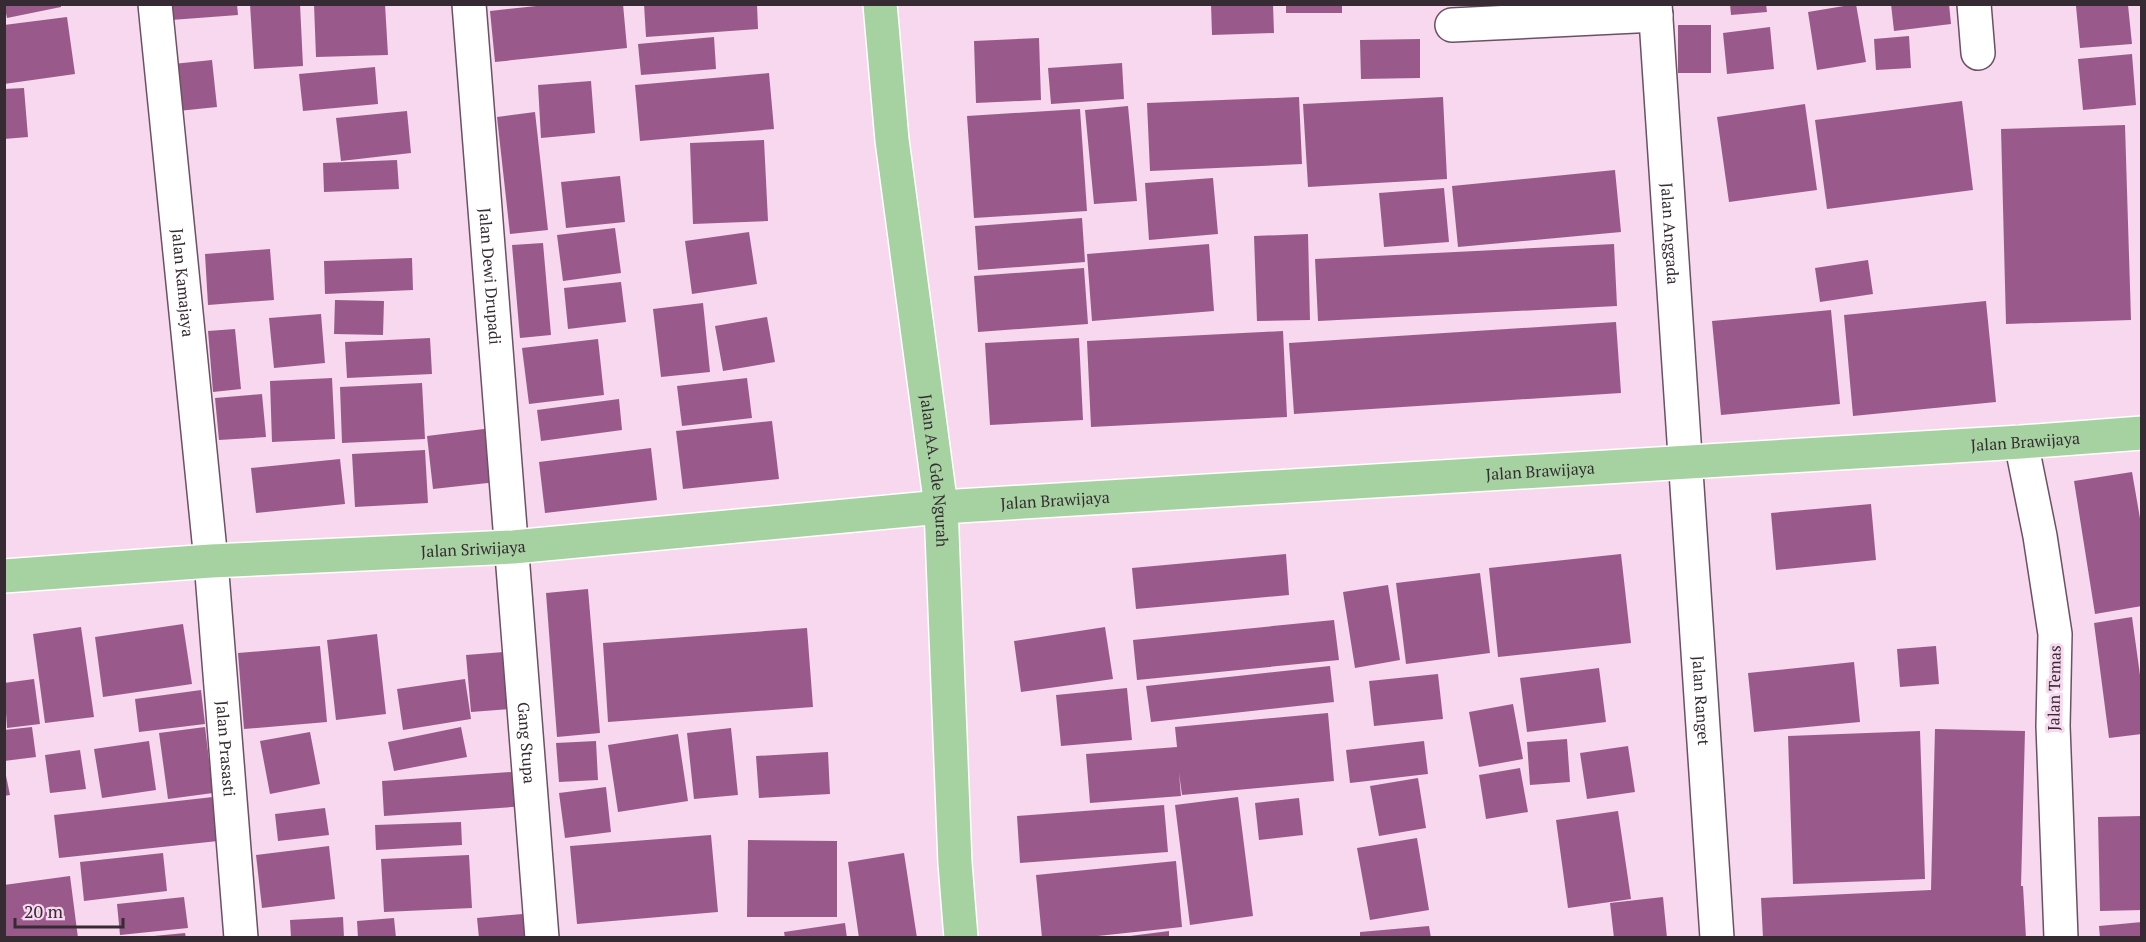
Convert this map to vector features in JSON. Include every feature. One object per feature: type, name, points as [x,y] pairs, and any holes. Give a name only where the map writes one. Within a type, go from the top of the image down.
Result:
[{"type":"main road","name":"Jalan AA. Gde Ngurah","points":[[880,4],[892,140],[941,507],[954,851],[961,938]]},
{"type":"main road","name":"Jalan Brawijaya","points":[[941,507],[2142,433]]},
{"type":"main road","name":"Jalan Sriwijaya","points":[[4,576],[211,561],[513,547],[941,507]]},
{"type":"street","name":"Jalan Kamajaya","points":[[155,4],[211,561]]},
{"type":"street","name":"Jalan Dewi Drupadi","points":[[469,4],[513,547]]},
{"type":"street","points":[[1974,4],[1978,52]]},
{"type":"street","points":[[1452,25],[1655,10]]},
{"type":"street","name":"Jalan Anggada","points":[[1655,10],[1686,462]]},
{"type":"street","name":"Jalan Temas","points":[[2021,442],[2040,536],[2055,634],[2053,726],[2061,938]]},
{"type":"street","name":"Jalan Ranget","points":[[1686,462],[1717,938]]},
{"type":"street","name":"Gang Stupa","points":[[513,547],[542,938]]},
{"type":"street","name":"Jalan Prasasti","points":[[211,561],[241,938]]},
{"type":"building","points":[[4,4],[61,4],[61,7],[7,18]]},
{"type":"building","points":[[170,4],[237,4],[238,15],[171,20]]},
{"type":"building","points":[[250,4],[300,4],[303,66],[254,69]]},
{"type":"building","points":[[314,4],[385,4],[388,55],[316,57]]},
{"type":"building","points":[[555,4],[623,4],[627,48],[495,62],[490,11]]},
{"type":"building","points":[[644,4],[757,4],[758,29],[646,37]]},
{"type":"building","points":[[1211,4],[1273,4],[1274,33],[1212,35]]},
{"type":"building","points":[[1286,4],[1342,4],[1342,13],[1286,13]]},
{"type":"building","points":[[1730,4],[1766,4],[1767,12],[1731,15]]},
{"type":"building","points":[[1856,4],[1866,62],[1817,70],[1808,12]]},
{"type":"building","points":[[1891,4],[1949,4],[1951,24],[1894,31]]},
{"type":"building","points":[[2128,5],[2132,44],[2080,48],[2076,6]]},
{"type":"building","points":[[67,17],[75,74],[4,84],[4,25]]},
{"type":"building","points":[[1678,25],[1711,25],[1711,73],[1678,73]]},
{"type":"building","points":[[1770,27],[1774,69],[1727,74],[1723,33]]},
{"type":"building","points":[[1909,36],[1911,68],[1876,70],[1874,39]]},
{"type":"building","points":[[714,37],[716,69],[641,75],[638,44]]},
{"type":"building","points":[[1039,38],[1041,100],[976,103],[974,41]]},
{"type":"building","points":[[1420,39],[1420,78],[1361,79],[1360,40]]},
{"type":"building","points":[[2132,54],[2136,105],[2083,110],[2078,59]]},
{"type":"building","points":[[212,60],[217,107],[178,111],[173,64]]},
{"type":"building","points":[[1122,63],[1124,99],[1051,104],[1048,68]]},
{"type":"building","points":[[375,67],[378,104],[303,111],[299,74]]},
{"type":"building","points":[[769,73],[774,129],[640,141],[635,85]]},
{"type":"building","points":[[591,81],[595,133],[541,138],[538,85]]},
{"type":"building","points":[[24,88],[28,137],[4,139],[4,89]]},
{"type":"building","points":[[1299,97],[1302,164],[1150,171],[1147,103]]},
{"type":"building","points":[[1443,97],[1447,179],[1308,187],[1303,104]]},
{"type":"building","points":[[1962,101],[1973,190],[1827,209],[1815,120]]},
{"type":"building","points":[[1805,104],[1817,190],[1729,202],[1717,117]]},
{"type":"building","points":[[1128,106],[1137,201],[1094,204],[1085,110]]},
{"type":"building","points":[[1080,109],[1087,211],[974,218],[967,116]]},
{"type":"building","points":[[407,111],[411,153],[341,161],[336,118]]},
{"type":"building","points":[[535,112],[548,230],[510,234],[497,117]]},
{"type":"building","points":[[2125,125],[2131,320],[2006,324],[2001,129]]},
{"type":"building","points":[[764,140],[768,221],[693,224],[690,143]]},
{"type":"building","points":[[397,160],[399,189],[324,192],[323,163]]},
{"type":"building","points":[[1615,170],[1621,232],[1458,247],[1452,186]]},
{"type":"building","points":[[620,176],[625,222],[566,228],[561,182]]},
{"type":"building","points":[[1213,178],[1218,234],[1149,240],[1145,183]]},
{"type":"building","points":[[1444,188],[1449,242],[1384,247],[1379,193]]},
{"type":"building","points":[[1082,218],[1085,262],[978,270],[975,226]]},
{"type":"building","points":[[615,228],[621,273],[563,281],[557,235]]},
{"type":"building","points":[[749,232],[757,284],[692,294],[685,241]]},
{"type":"building","points":[[1308,234],[1310,320],[1257,321],[1254,236]]},
{"type":"building","points":[[543,243],[551,335],[520,338],[512,245]]},
{"type":"building","points":[[1209,244],[1214,311],[1092,321],[1087,254]]},
{"type":"building","points":[[1614,244],[1617,306],[1318,321],[1315,259]]},
{"type":"building","points":[[270,249],[274,300],[208,305],[205,254]]},
{"type":"building","points":[[412,258],[413,290],[325,294],[324,261]]},
{"type":"building","points":[[1868,260],[1873,294],[1820,302],[1815,268]]},
{"type":"building","points":[[1084,268],[1088,324],[978,332],[974,276]]},
{"type":"building","points":[[621,282],[626,322],[568,329],[564,288]]},
{"type":"building","points":[[335,300],[384,301],[383,335],[334,334]]},
{"type":"building","points":[[1986,301],[1996,402],[1853,416],[1844,315]]},
{"type":"building","points":[[703,303],[710,372],[661,377],[653,309]]},
{"type":"building","points":[[1831,310],[1840,404],[1721,415],[1712,321]]},
{"type":"building","points":[[321,314],[325,363],[274,368],[269,318]]},
{"type":"building","points":[[767,317],[775,362],[723,371],[715,326]]},
{"type":"building","points":[[1616,322],[1621,393],[1294,414],[1289,343]]},
{"type":"building","points":[[235,329],[241,389],[213,392],[208,331]]},
{"type":"building","points":[[1283,331],[1287,417],[1091,427],[1087,341]]},
{"type":"building","points":[[430,338],[432,374],[347,378],[345,342]]},
{"type":"building","points":[[1079,338],[1083,420],[990,425],[985,343]]},
{"type":"building","points":[[598,339],[604,395],[529,404],[522,348]]},
{"type":"building","points":[[332,378],[335,439],[272,442],[270,381]]},
{"type":"building","points":[[747,378],[752,418],[682,426],[677,386]]},
{"type":"building","points":[[422,383],[425,439],[342,443],[340,387]]},
{"type":"building","points":[[262,394],[266,437],[219,440],[215,398]]},
{"type":"building","points":[[619,399],[622,430],[541,441],[537,410]]},
{"type":"building","points":[[772,421],[779,479],[683,489],[676,431]]},
{"type":"building","points":[[500,427],[506,481],[433,489],[427,436]]},
{"type":"building","points":[[651,448],[657,500],[545,513],[539,462]]},
{"type":"building","points":[[425,450],[428,503],[355,507],[352,454]]},
{"type":"building","points":[[340,459],[345,504],[256,513],[251,468]]},
{"type":"building","points":[[2132,472],[2142,530],[2142,606],[2095,614],[2074,481]]},
{"type":"building","points":[[1871,504],[1876,560],[1776,570],[1771,513]]},
{"type":"building","points":[[1286,554],[1289,595],[1136,609],[1132,568]]},
{"type":"building","points":[[1621,554],[1631,643],[1498,657],[1489,568]]},
{"type":"building","points":[[1480,573],[1490,653],[1406,664],[1396,583]]},
{"type":"building","points":[[1388,585],[1400,660],[1355,668],[1343,592]]},
{"type":"building","points":[[588,589],[600,733],[557,737],[546,593]]},
{"type":"building","points":[[2132,617],[2140,675],[2142,674],[2142,734],[2109,738],[2094,623]]},
{"type":"building","points":[[1334,620],[1339,660],[1137,680],[1133,640]]},
{"type":"building","points":[[183,624],[192,684],[103,697],[95,637]]},
{"type":"building","points":[[81,627],[94,717],[45,723],[33,634]]},
{"type":"building","points":[[1105,627],[1113,679],[1021,692],[1014,641]]},
{"type":"building","points":[[807,628],[813,707],[608,722],[603,643]]},
{"type":"building","points":[[377,634],[386,714],[336,720],[327,640]]},
{"type":"building","points":[[320,646],[327,722],[244,729],[238,653]]},
{"type":"building","points":[[1936,646],[1939,684],[1900,687],[1897,649]]},
{"type":"building","points":[[516,651],[521,708],[471,712],[466,655]]},
{"type":"building","points":[[1854,662],[1860,722],[1754,732],[1748,673]]},
{"type":"building","points":[[1330,666],[1334,702],[1151,722],[1146,686]]},
{"type":"building","points":[[1599,668],[1606,722],[1527,732],[1520,678]]},
{"type":"building","points":[[1438,674],[1443,719],[1374,726],[1369,681]]},
{"type":"building","points":[[34,679],[40,724],[7,728],[4,683]]},
{"type":"building","points":[[465,679],[471,719],[403,730],[397,689]]},
{"type":"building","points":[[1127,688],[1132,740],[1061,746],[1056,695]]},
{"type":"building","points":[[201,690],[205,724],[139,732],[135,699]]},
{"type":"building","points":[[1513,704],[1523,759],[1479,767],[1469,712]]},
{"type":"building","points":[[1328,713],[1334,781],[1182,795],[1179,773],[1181,796],[1090,803],[1086,754],[1177,747],[1175,727]]},
{"type":"building","points":[[32,727],[36,757],[4,761],[4,730]]},
{"type":"building","points":[[205,727],[213,793],[168,799],[159,733]]},
{"type":"building","points":[[461,727],[467,757],[394,771],[388,742]]},
{"type":"building","points":[[731,728],[738,795],[694,799],[687,733]]},
{"type":"building","points":[[1935,729],[2025,731],[2021,886],[2023,886],[2026,938],[1763,938],[1761,898],[1931,890]]},
{"type":"building","points":[[1920,731],[1925,879],[1793,884],[1788,736]]},
{"type":"building","points":[[310,732],[320,784],[270,794],[260,741]]},
{"type":"building","points":[[678,734],[688,801],[618,812],[608,745]]},
{"type":"building","points":[[1567,739],[1570,782],[1530,785],[1527,742]]},
{"type":"building","points":[[149,741],[156,790],[102,798],[94,749]]},
{"type":"building","points":[[596,741],[598,780],[559,782],[556,743]]},
{"type":"building","points":[[1424,741],[1428,774],[1350,783],[1346,750]]},
{"type":"building","points":[[1628,746],[1635,792],[1587,799],[1580,753]]},
{"type":"building","points":[[80,750],[86,789],[50,793],[45,755]]},
{"type":"building","points":[[828,752],[830,794],[759,798],[756,756]]},
{"type":"building","points":[[4,766],[10,795],[4,796]]},
{"type":"building","points":[[1520,768],[1528,812],[1486,819],[1479,775]]},
{"type":"building","points":[[525,771],[527,806],[384,816],[382,781]]},
{"type":"building","points":[[1418,778],[1426,828],[1379,836],[1370,786]]},
{"type":"building","points":[[606,787],[611,832],[565,838],[559,793]]},
{"type":"building","points":[[213,797],[218,841],[59,858],[54,815]]},
{"type":"building","points":[[1238,797],[1253,916],[1190,925],[1175,805]]},
{"type":"building","points":[[1299,798],[1303,835],[1259,840],[1255,803]]},
{"type":"building","points":[[1164,805],[1168,852],[1020,863],[1017,816]]},
{"type":"building","points":[[325,808],[329,835],[278,841],[275,814]]},
{"type":"building","points":[[1618,811],[1631,899],[1568,908],[1556,820]]},
{"type":"building","points":[[2142,816],[2142,910],[2100,911],[2098,817]]},
{"type":"building","points":[[461,822],[462,845],[376,850],[375,825]]},
{"type":"building","points":[[711,835],[718,912],[577,924],[570,846]]},
{"type":"building","points":[[1417,838],[1429,910],[1370,920],[1357,848]]},
{"type":"building","points":[[748,840],[837,841],[837,917],[747,917]]},
{"type":"building","points":[[329,846],[335,899],[262,908],[256,855]]},
{"type":"building","points":[[163,853],[167,891],[84,901],[80,862]]},
{"type":"building","points":[[904,853],[917,938],[859,938],[848,862]]},
{"type":"building","points":[[469,855],[472,908],[384,912],[381,859]]},
{"type":"building","points":[[1176,861],[1182,927],[1079,938],[1042,938],[1036,875]]},
{"type":"building","points":[[70,876],[78,938],[4,938],[4,885]]},
{"type":"building","points":[[184,897],[188,928],[120,935],[117,904]]},
{"type":"building","points":[[1663,897],[1667,938],[1614,938],[1610,903]]},
{"type":"building","points":[[534,913],[537,938],[479,938],[477,918]]},
{"type":"building","points":[[343,917],[344,938],[291,938],[290,920]]},
{"type":"building","points":[[394,918],[396,938],[358,938],[357,921]]},
{"type":"building","points":[[2142,922],[2142,938],[2100,938],[2099,926]]},
{"type":"building","points":[[845,923],[847,938],[785,938],[784,932]]},
{"type":"building","points":[[1429,926],[1431,938],[1360,938],[1360,932]]},
{"type":"building","points":[[1169,931],[1169,938],[1130,938],[1130,936]]},
{"type":"building","points":[[185,933],[186,938],[154,938],[154,936]]}]
